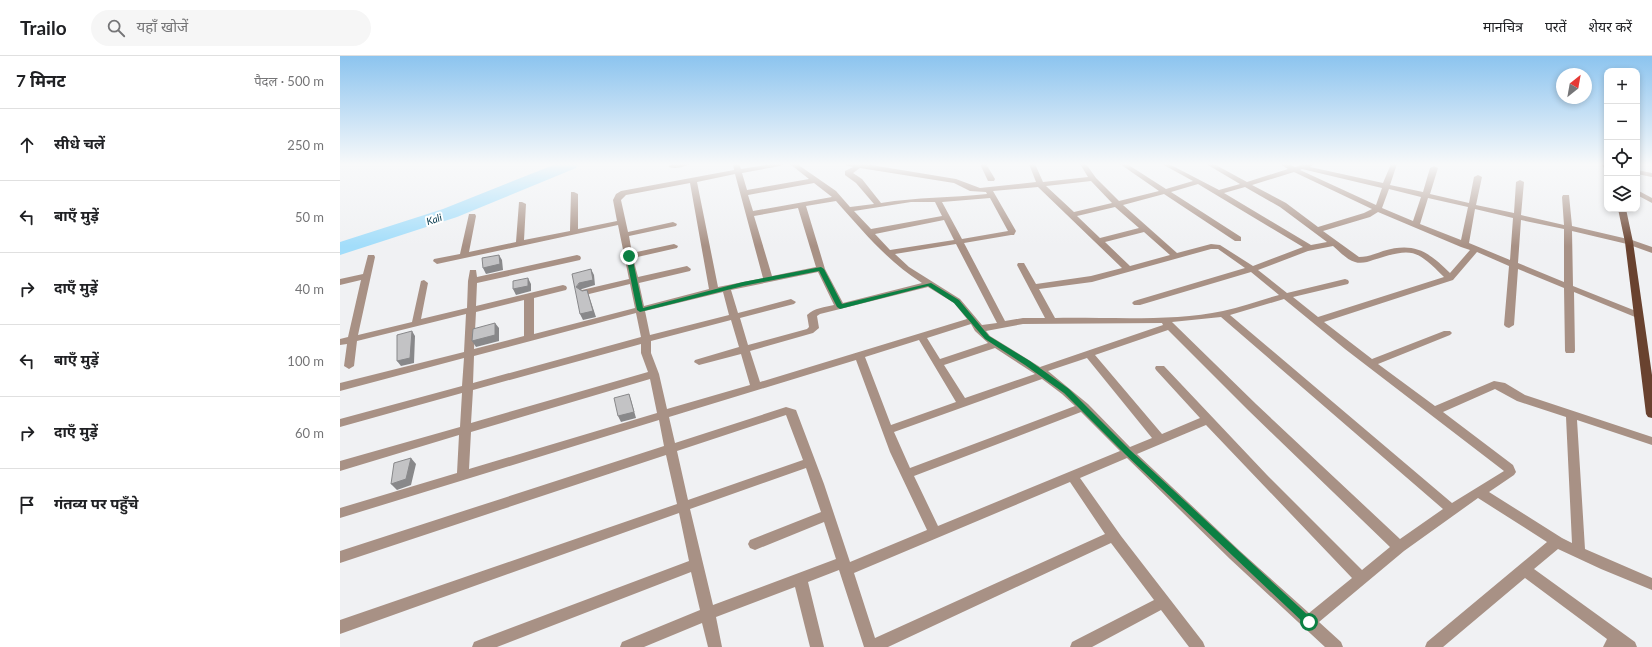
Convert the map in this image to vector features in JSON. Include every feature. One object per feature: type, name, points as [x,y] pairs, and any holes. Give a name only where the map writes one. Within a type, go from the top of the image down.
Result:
[{"type":"main road","points":[[1623,212],[1629,242],[1652,414]]},
{"type":"street","points":[[637,192],[621,195],[617,200],[646,339],[646,353],[654,374],[715,647]]},
{"type":"street","points":[[695,192],[714,291]]},
{"type":"street","points":[[753,192],[745,193],[768,279]]},
{"type":"street","points":[[832,192],[888,253],[906,269],[957,301],[987,338],[1042,373],[1084,407],[1128,452],[1336,647]]},
{"type":"street","points":[[868,192],[879,205]]},
{"type":"street","points":[[849,210],[911,200],[938,201],[990,192],[1012,232],[888,253]]},
{"type":"street","points":[[1048,192],[1128,269]]},
{"type":"street","points":[[1105,192],[1176,256]]},
{"type":"street","points":[[1071,215],[1164,192],[1238,239]]},
{"type":"street","points":[[1218,193],[1223,192]]},
{"type":"street","points":[[1260,192],[1283,205],[1354,258],[1360,260],[1405,249],[1411,250],[1434,263],[1450,278]]},
{"type":"street","points":[[1341,192],[1378,209],[1464,245],[1638,314]]},
{"type":"street","points":[[1316,230],[1366,215],[1378,209],[1384,192]]},
{"type":"street","points":[[1411,192],[1629,242],[1652,250]]},
{"type":"street","points":[[1416,225],[1427,192]]},
{"type":"street","points":[[1464,245],[1474,192]]},
{"type":"street","points":[[1509,325],[1519,192]]},
{"type":"street","points":[[1218,193],[1310,248]]},
{"type":"street","points":[[574,194],[574,232]]},
{"type":"street","points":[[1640,194],[1652,201]]},
{"type":"street","points":[[1566,197],[1570,287],[1570,351]]},
{"type":"street","points":[[750,214],[838,198]]},
{"type":"street","points":[[938,201],[1002,324]]},
{"type":"street","points":[[520,244],[522,204]]},
{"type":"street","points":[[801,204],[821,269],[840,307]]},
{"type":"street","points":[[464,255],[472,216]]},
{"type":"street","points":[[870,232],[947,217]]},
{"type":"street","points":[[437,261],[622,222]]},
{"type":"street","points":[[624,235],[673,224]]},
{"type":"street","points":[[1098,241],[1145,229]]},
{"type":"street","points":[[1137,303],[1252,269],[1310,248],[1334,243]]},
{"type":"street","points":[[629,256],[674,246]]},
{"type":"street","points":[[1033,287],[1081,281],[1218,246],[1252,269],[1371,363],[1509,468],[1510,472],[1507,475],[1479,492],[1399,547],[1309,622]]},
{"type":"street","points":[[1317,321],[1450,278],[1475,249]]},
{"type":"street","points":[[349,366],[352,339],[371,257]]},
{"type":"street","points":[[463,476],[472,277],[577,258]]},
{"type":"street","points":[[1021,265],[1051,320]]},
{"type":"street","points":[[585,292],[687,269]]},
{"type":"street","points":[[340,387],[726,288],[821,269]]},
{"type":"street","points":[[340,282],[367,276]]},
{"type":"street","points":[[340,513],[921,336],[975,325],[1002,324],[1023,321],[1051,320],[1167,323],[1223,314],[1286,296],[1345,282]]},
{"type":"street","points":[[416,324],[424,283]]},
{"type":"street","points":[[699,362],[813,329],[812,315],[929,284]]},
{"type":"street","points":[[340,342],[563,288]]},
{"type":"street","points":[[726,288],[756,386]]},
{"type":"street","points":[[529,297],[529,339]]},
{"type":"street","points":[[340,423],[646,339],[791,302]]},
{"type":"street","points":[[1223,314],[1452,510]]},
{"type":"street","points":[[888,430],[963,404],[1167,323]]},
{"type":"street","points":[[1167,323],[1252,407],[1399,547]]},
{"type":"street","points":[[1371,363],[1447,333]]},
{"type":"street","points":[[921,336],[963,404]]},
{"type":"street","points":[[938,362],[996,344]]},
{"type":"street","points":[[1089,354],[1160,439]]},
{"type":"street","points":[[858,355],[907,474],[935,533]]},
{"type":"street","points":[[1160,368],[1263,478],[1362,579]]},
{"type":"street","points":[[340,466],[654,374]]},
{"type":"street","points":[[1435,411],[1494,385],[1501,386],[1521,398],[1652,441]]},
{"type":"street","points":[[907,474],[1084,407]]},
{"type":"street","points":[[340,557],[786,411],[792,413],[810,462],[872,647],[1114,536]]},
{"type":"street","points":[[1571,414],[1579,553]]},
{"type":"street","points":[[627,647],[707,614],[800,579],[845,566],[935,533],[1209,419]]},
{"type":"street","points":[[340,627],[810,462]]},
{"type":"street","points":[[1072,475],[1114,536],[1198,647]]},
{"type":"street","points":[[1479,492],[1558,542],[1579,553],[1652,584]]},
{"type":"street","points":[[755,544],[828,515]]},
{"type":"street","points":[[1432,647],[1558,542]]},
{"type":"street","points":[[479,647],[697,564]]},
{"type":"street","points":[[1525,570],[1619,644]]},
{"type":"street","points":[[800,579],[817,647]]},
{"type":"street","points":[[1077,647],[1164,602]]},
{"type":"building","points":[[499,255],[500,264],[483,268],[482,258]]},
{"type":"building","points":[[591,269],[593,280],[579,283],[576,287],[582,291],[587,290],[593,311],[580,314],[572,274]]},
{"type":"building","points":[[528,278],[528,286],[513,289],[513,281]]},
{"type":"building","points":[[495,323],[495,335],[472,341],[473,329]]},
{"type":"building","points":[[412,331],[410,358],[397,361],[397,335]]},
{"type":"building","points":[[629,394],[634,412],[618,416],[614,398]]},
{"type":"building","points":[[411,458],[406,479],[391,484],[394,463]]},
{"type":"waterway","name":"Kali","points":[[340,249],[450,213],[502,192]]},
{"type":"route","points":[[629,256],[640,310],[743,284],[821,269],[840,307],[929,284],[957,301],[987,338],[1028,363],[1066,391],[1236,555],[1309,622]]}]
